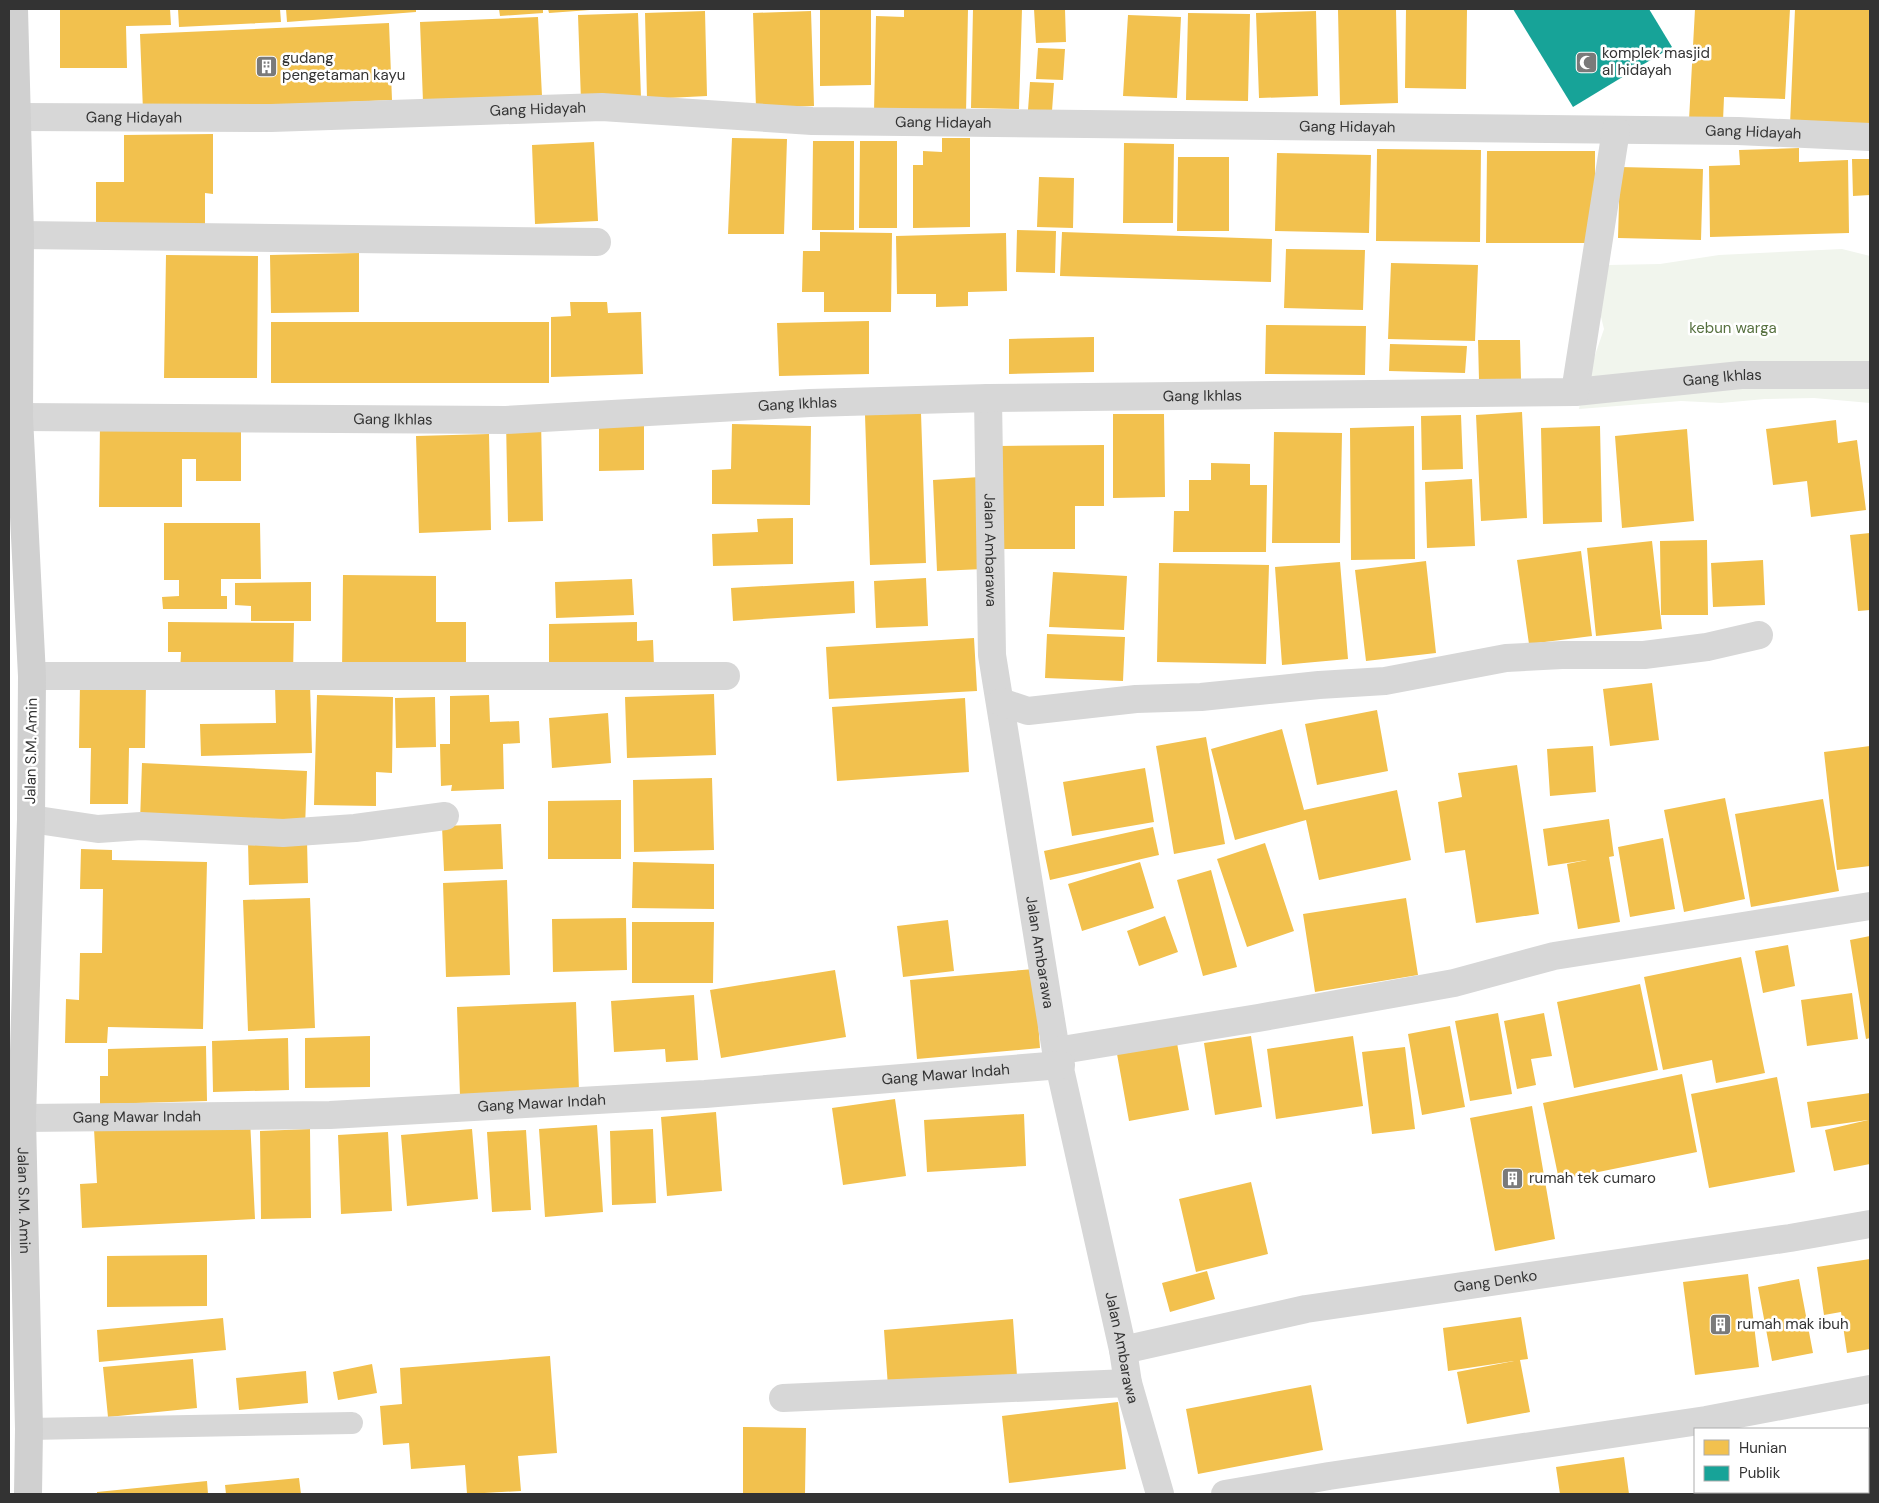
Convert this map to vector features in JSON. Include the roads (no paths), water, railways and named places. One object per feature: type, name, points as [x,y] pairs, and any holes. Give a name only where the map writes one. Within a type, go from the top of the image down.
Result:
[{"type":"street","name":"Jalan S.M. Amin","points":[[14,9],[20,235],[19,417],[32,676],[22,1118],[30,1429],[28,1494]]},
{"type":"street","name":"Gang Hidayah","points":[[16,117],[271,118],[602,107],[812,121],[1738,131],[1870,137]]},
{"type":"street","points":[[1575,392],[1616,130]]},
{"type":"street","points":[[20,235],[596,242]]},
{"type":"street","name":"Gang Ikhlas","points":[[19,417],[506,420],[810,403],[988,398],[1575,392],[1741,375],[1870,375]]},
{"type":"street","name":"Jalan Ambarawa","points":[[988,398],[992,655],[1059,1058],[1123,1350],[1128,1383],[1160,1494]]},
{"type":"street","points":[[1001,702],[1028,711],[1136,700],[1201,697],[1319,685],[1385,681],[1506,658],[1562,655],[1644,655],[1707,647],[1759,635]]},
{"type":"street","points":[[32,676],[726,676]]},
{"type":"street","points":[[30,819],[98,829],[141,826],[283,833],[355,828],[445,816]]},
{"type":"street","name":"Gang Mawar Indah","points":[[22,1118],[350,1114],[705,1094],[1059,1058],[1258,1018],[1454,983],[1554,956],[1870,906]]},
{"type":"street","name":"Gang Denko","points":[[1123,1350],[1306,1309],[1781,1239],[1870,1224]]},
{"type":"street","points":[[783,1398],[1128,1383]]},
{"type":"street","points":[[1225,1494],[1329,1476],[1706,1420],[1870,1389]]},
{"type":"lane","points":[[30,1429],[352,1423]]},
{"type":"place","name":"komplek masjid al hidayah","points":[[1586,62]]},
{"type":"place","name":"gudang pengetaman kayu","points":[[266,67]]},
{"type":"place","name":"rumah tek cumaro","points":[[1513,1178]]},
{"type":"place","name":"rumah mak ibuh","points":[[1721,1324]]},
{"type":"park label","name":"kebun warga","points":[[1733,328]]}]
